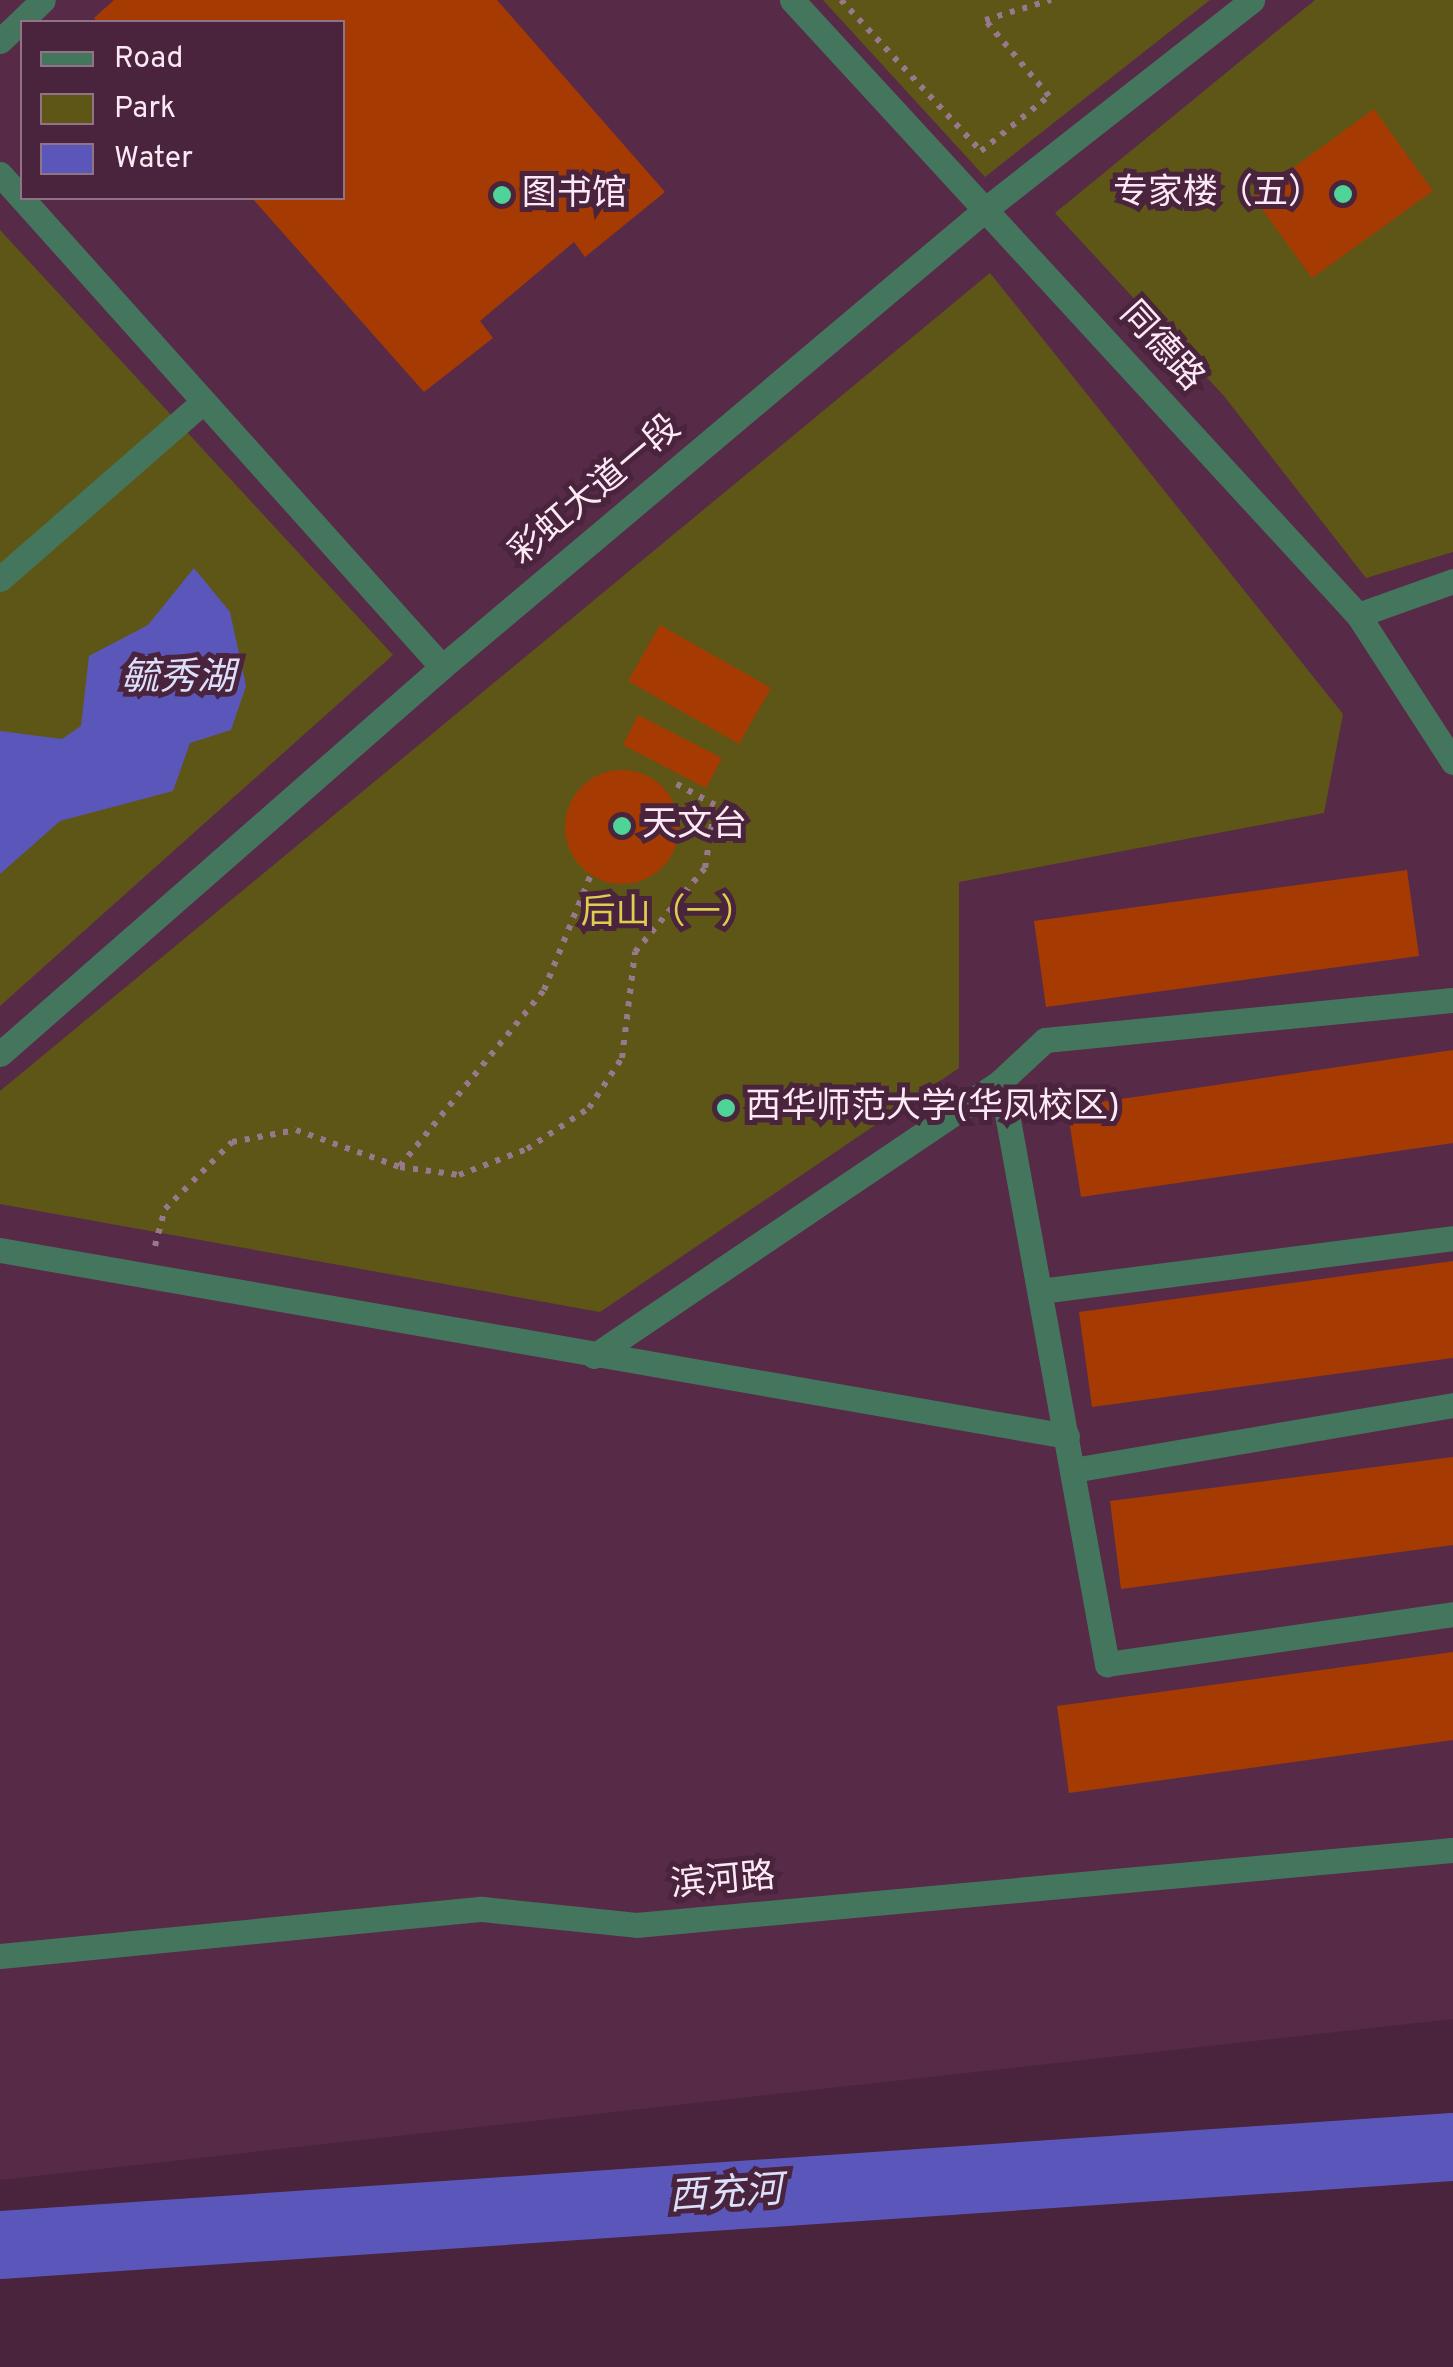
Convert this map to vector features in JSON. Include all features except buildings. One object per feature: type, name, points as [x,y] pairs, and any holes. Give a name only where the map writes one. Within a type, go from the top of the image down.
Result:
[{"type":"street","points":[[22,20],[43,0]]},
{"type":"street","name":"同德路","points":[[792,0],[1358,615],[1453,762]]},
{"type":"street","name":"彩虹大道一段","points":[[0,1054],[442,667],[987,208],[1252,0]]},
{"type":"street","points":[[0,41],[20,22]]},
{"type":"street","points":[[0,174],[20,196]]},
{"type":"street","points":[[23,200],[442,667]]},
{"type":"street","points":[[0,578],[204,402]]},
{"type":"street","points":[[1358,615],[1453,581]]},
{"type":"street","points":[[594,1356],[1001,1081],[1045,1040],[1453,1000]]},
{"type":"street","points":[[1001,1081],[1106,1664],[1453,1614]]},
{"type":"street","points":[[1040,1291],[1453,1238]]},
{"type":"street","points":[[0,1250],[1067,1436]]},
{"type":"street","points":[[1073,1470],[1453,1405]]},
{"type":"street","name":"滨河路","points":[[0,1956],[482,1908],[636,1926],[1453,1850]]},
{"type":"path","points":[[841,0],[981,151],[1049,96],[985,20],[1051,0]]},
{"type":"path","points":[[158,1232],[165,1209],[232,1142],[266,1132],[312,1134],[400,1167],[459,1175],[527,1150],[590,1108],[622,1058],[635,952],[705,868],[714,805],[676,782]]},
{"type":"path","points":[[400,1167],[544,990],[590,874]]},
{"type":"shaded area","name":"西华师范大学(华凤校区)","points":[[0,0],[1453,0],[1453,2019],[0,2180]]},
{"type":"green space","points":[[823,0],[1210,0],[985,177]]},
{"type":"green space","points":[[1315,0],[1453,0],[1453,552],[1366,578],[1224,396],[1055,213]]},
{"type":"green space","points":[[0,230],[393,655],[0,1006]]},
{"type":"green space","name":"后山（一）","points":[[990,273],[1343,714],[1324,813],[959,882],[959,1068],[600,1312],[0,1204],[0,1091]]},
{"type":"water","name":"毓秀湖","points":[[194,568],[230,612],[246,686],[231,730],[190,743],[173,791],[60,821],[0,874],[0,731],[62,739],[81,726],[89,656],[148,625]]},
{"type":"waterway","name":"西充河","points":[[0,2245],[1453,2147]]},
{"type":"place","name":"专家楼（五）","points":[[1343,194]]},
{"type":"place","name":"图书馆","points":[[502,195]]},
{"type":"place","name":"天文台","points":[[622,826]]},
{"type":"place","name":"西华师范大学(华凤校区)","points":[[726,1108]]}]
